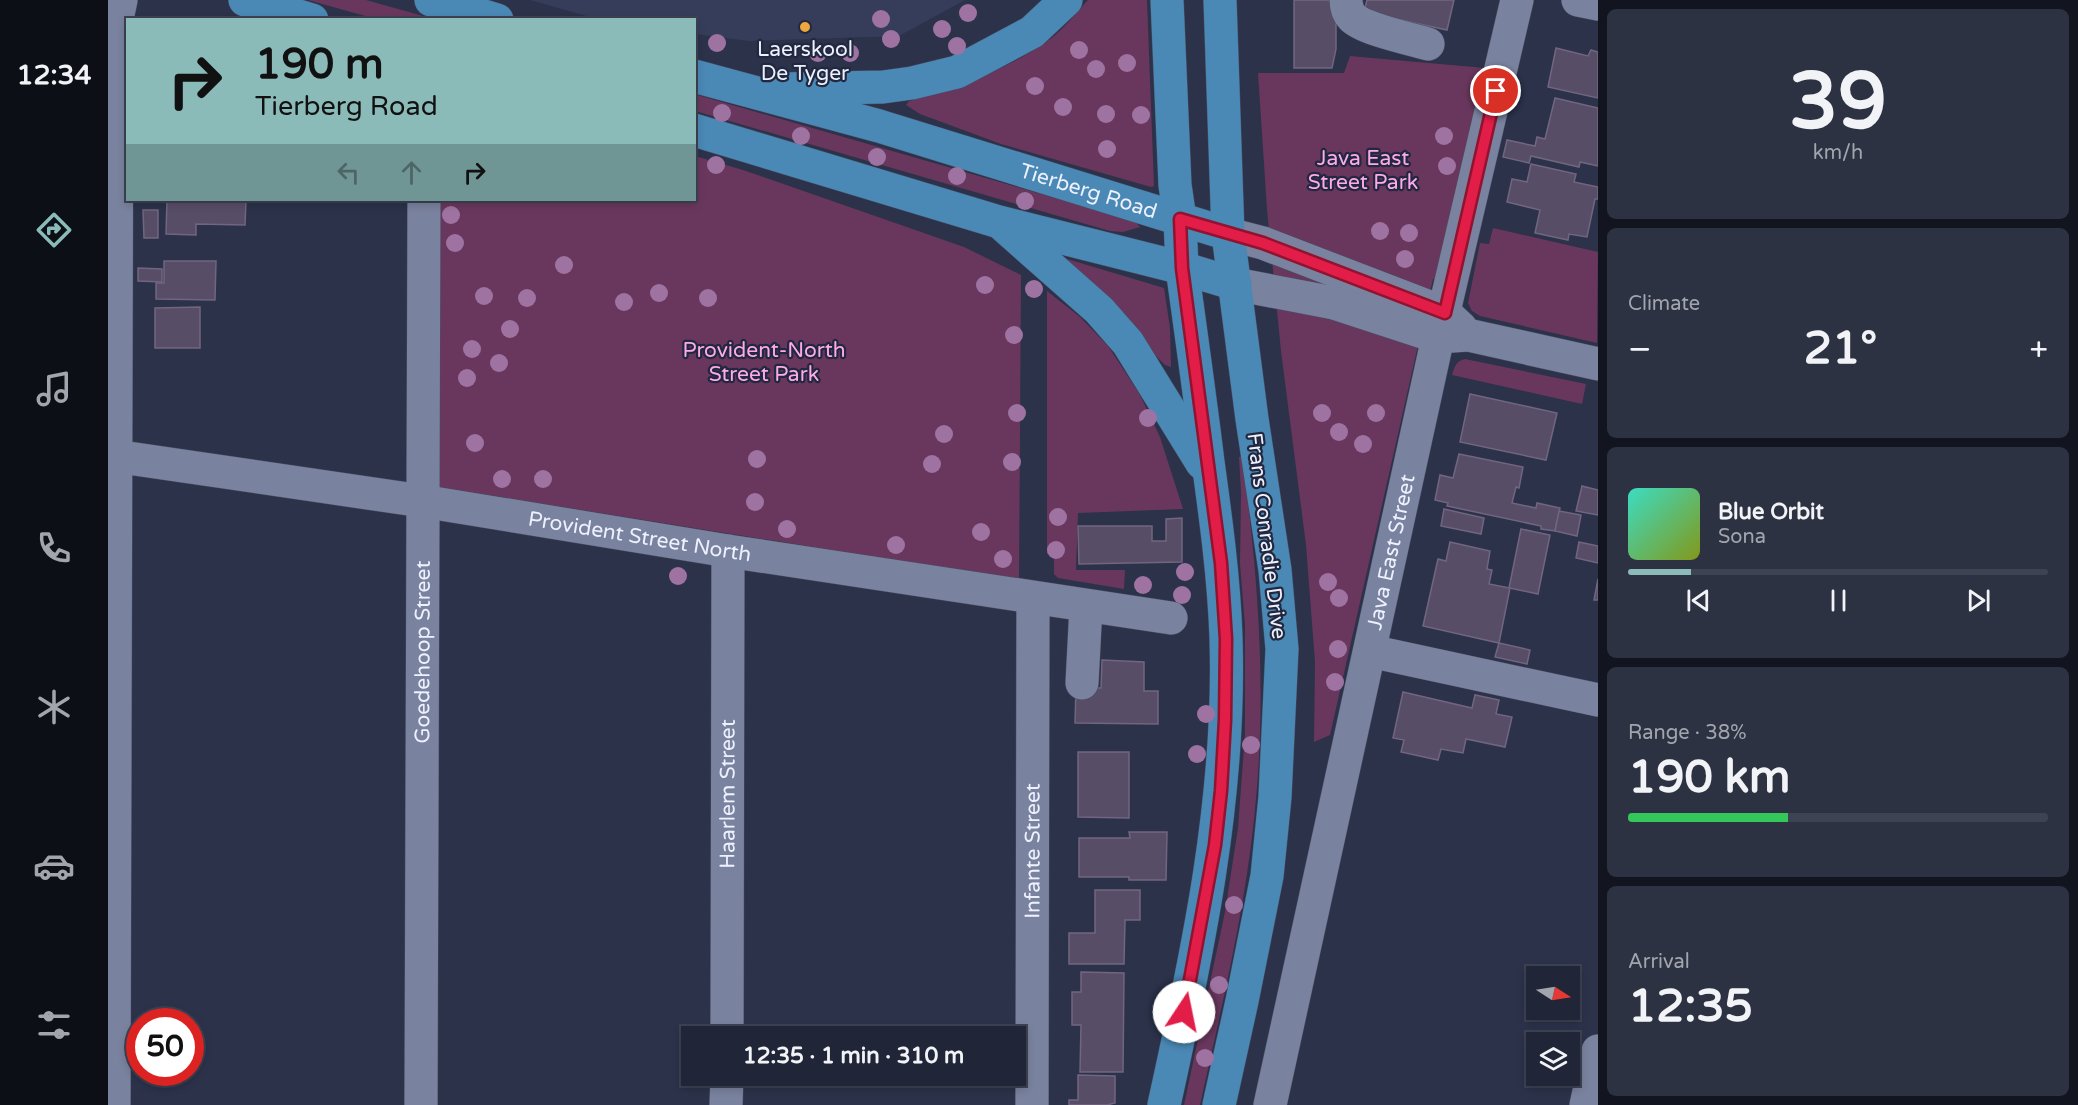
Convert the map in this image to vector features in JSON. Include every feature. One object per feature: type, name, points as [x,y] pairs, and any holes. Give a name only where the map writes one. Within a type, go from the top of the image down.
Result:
[{"type":"main road","points":[[245,0],[305,18]]},
{"type":"main road","points":[[431,0],[490,18]]},
{"type":"main road","points":[[738,89],[883,87],[912,83],[957,72],[1032,32],[1066,0]]},
{"type":"main road","points":[[1164,1105],[1215,845],[1225,720],[1226,639],[1221,563],[1182,268],[1180,219],[1174,174],[1167,0]]},
{"type":"main road","name":"Frans Conradie Drive","points":[[1219,1105],[1267,876],[1275,797],[1282,649],[1275,570],[1252,419],[1228,234],[1220,0]]},
{"type":"main road","name":"Tierberg Road","points":[[696,77],[879,126],[1228,234]]},
{"type":"main road","name":"Tierberg Road","points":[[696,131],[999,222],[1182,268],[1235,284]]},
{"type":"main road","points":[[999,222],[1099,310],[1128,342],[1210,477]]},
{"type":"street","points":[[114,1105],[112,456],[117,19],[121,0]]},
{"type":"street","points":[[1346,0],[1346,7],[1353,18],[1363,24],[1428,44]]},
{"type":"street","name":"Java East Street","points":[[1270,1105],[1370,651],[1451,328],[1516,0]]},
{"type":"street","points":[[1578,0],[1598,4]]},
{"type":"street","name":"Goedehoop Street","points":[[421,1105],[424,201]]},
{"type":"street","name":"Tierberg Road","points":[[1228,234],[1263,243],[1451,328]]},
{"type":"street","name":"Tierberg Road","points":[[1235,284],[1451,328],[1598,364]]},
{"type":"street","name":"Provident Street North","points":[[112,456],[422,501],[728,551],[1172,618]]},
{"type":"street","name":"Haarlem Street","points":[[727,1026],[728,551]]},
{"type":"street","name":"Infante Street","points":[[1032,1105],[1033,598]]},
{"type":"street","points":[[1082,683],[1086,606]]},
{"type":"street","points":[[1370,651],[1598,700]]},
{"type":"street","points":[[1586,1105],[1598,1051]]},
{"type":"street","points":[[726,1105],[727,1086]]},
{"type":"shaded area","name":"Laerskool De Tyger","points":[[530,0],[965,0],[899,36],[749,41],[696,34],[696,18],[593,18]]},
{"type":"green space","points":[[308,0],[366,0],[430,18],[372,18]]},
{"type":"green space","points":[[1088,0],[1147,0],[1154,186],[1001,144],[920,114],[906,105],[909,101],[982,76],[1017,60],[1060,31]]},
{"type":"green space","name":"Java East Street Park","points":[[1350,56],[1485,68],[1439,281],[1433,279],[1330,735],[1314,742],[1315,662],[1306,545],[1281,351],[1267,209],[1258,73],[1344,73]]},
{"type":"green space","points":[[696,95],[1135,221],[1140,227],[1123,232],[1110,231],[696,111]]},
{"type":"green space","name":"Provident-North Street Park","points":[[696,156],[743,170],[964,247],[1021,275],[1019,580],[438,487],[438,201],[696,201]]},
{"type":"green space","points":[[1493,228],[1598,252],[1597,343],[1480,316],[1472,311],[1468,303],[1480,243],[1489,244]]},
{"type":"green space","points":[[1057,256],[1164,288],[1170,328],[1171,367],[1165,365]]},
{"type":"green space","points":[[1047,291],[1080,317],[1108,346],[1139,393],[1160,437],[1183,509],[1078,513],[1076,570],[1125,570],[1124,589],[1058,578],[1054,574],[1054,556],[1047,554]]},
{"type":"green space","points":[[1465,359],[1586,384],[1582,404],[1452,375],[1456,364]]},
{"type":"green space","points":[[1242,456],[1256,580],[1260,662],[1261,704],[1257,787],[1242,907],[1200,1105],[1184,1105],[1225,912],[1238,828],[1245,735],[1245,625],[1240,564],[1239,457]]},
{"type":"building","points":[[1294,0],[1336,0],[1336,49],[1332,68],[1294,68]]},
{"type":"building","points":[[1367,0],[1454,0],[1447,30],[1364,12]]},
{"type":"building","points":[[1556,48],[1588,56],[1591,50],[1598,52],[1598,98],[1548,87]]},
{"type":"building","points":[[1555,98],[1598,108],[1598,166],[1580,162],[1579,167],[1531,156],[1529,163],[1503,157],[1507,140],[1535,146],[1537,137],[1545,139]]},
{"type":"building","points":[[1531,164],[1576,174],[1574,182],[1598,187],[1598,199],[1595,199],[1587,237],[1569,234],[1568,240],[1535,233],[1540,210],[1507,202],[1512,179],[1527,182]]},
{"type":"building","points":[[167,201],[246,201],[245,225],[196,224],[196,235],[166,234]]},
{"type":"building","points":[[143,210],[158,210],[158,238],[144,238]]},
{"type":"building","points":[[164,261],[216,261],[215,300],[156,299],[156,283],[164,283]]},
{"type":"building","points":[[138,268],[162,269],[162,282],[138,281]]},
{"type":"building","points":[[200,307],[200,348],[155,348],[155,308]]},
{"type":"building","points":[[1470,394],[1557,413],[1546,460],[1460,442]]},
{"type":"building","points":[[1459,454],[1523,467],[1519,488],[1516,487],[1512,503],[1536,508],[1537,503],[1560,508],[1555,531],[1447,506],[1448,503],[1435,500],[1440,475],[1453,478]]},
{"type":"building","points":[[1582,486],[1598,490],[1598,515],[1576,511]]},
{"type":"building","points":[[1444,509],[1484,518],[1481,534],[1441,526]]},
{"type":"building","points":[[1559,511],[1581,515],[1577,536],[1555,531]]},
{"type":"building","points":[[1182,518],[1182,562],[1079,564],[1078,526],[1152,526],[1152,541],[1166,541],[1166,519]]},
{"type":"building","points":[[1521,529],[1550,535],[1538,594],[1509,588]]},
{"type":"building","points":[[1450,542],[1490,551],[1487,569],[1492,570],[1489,584],[1510,588],[1499,643],[1423,626],[1438,559],[1446,561]]},
{"type":"building","points":[[1579,542],[1598,546],[1598,563],[1576,558]]},
{"type":"building","points":[[1598,579],[1598,600],[1594,600]]},
{"type":"building","points":[[1499,643],[1530,650],[1527,664],[1495,657]]},
{"type":"building","points":[[1102,660],[1144,662],[1144,691],[1158,691],[1158,724],[1075,723],[1076,687],[1101,688]]},
{"type":"building","points":[[1403,692],[1472,708],[1475,695],[1499,700],[1496,714],[1512,717],[1505,747],[1466,739],[1463,753],[1441,749],[1438,760],[1401,752],[1404,740],[1393,738]]},
{"type":"building","points":[[1078,752],[1129,752],[1129,818],[1078,817]]},
{"type":"building","points":[[1129,832],[1167,832],[1166,880],[1079,877],[1079,838],[1130,838]]},
{"type":"building","points":[[1095,890],[1140,890],[1140,920],[1125,920],[1124,964],[1069,964],[1069,933],[1095,933]]},
{"type":"building","points":[[1081,972],[1124,973],[1123,1072],[1080,1072],[1081,1025],[1072,1025],[1072,992],[1081,992]]},
{"type":"building","points":[[1078,1075],[1115,1076],[1115,1103],[1069,1105],[1069,1100],[1078,1100]]},
{"type":"place","name":"Laerskool De Tyger","points":[[805,27]]},
{"type":"route","points":[[1184,1012],[1215,845],[1225,720],[1226,639],[1221,563],[1182,268],[1180,219],[1263,243],[1445,313],[1496,91]]}]
